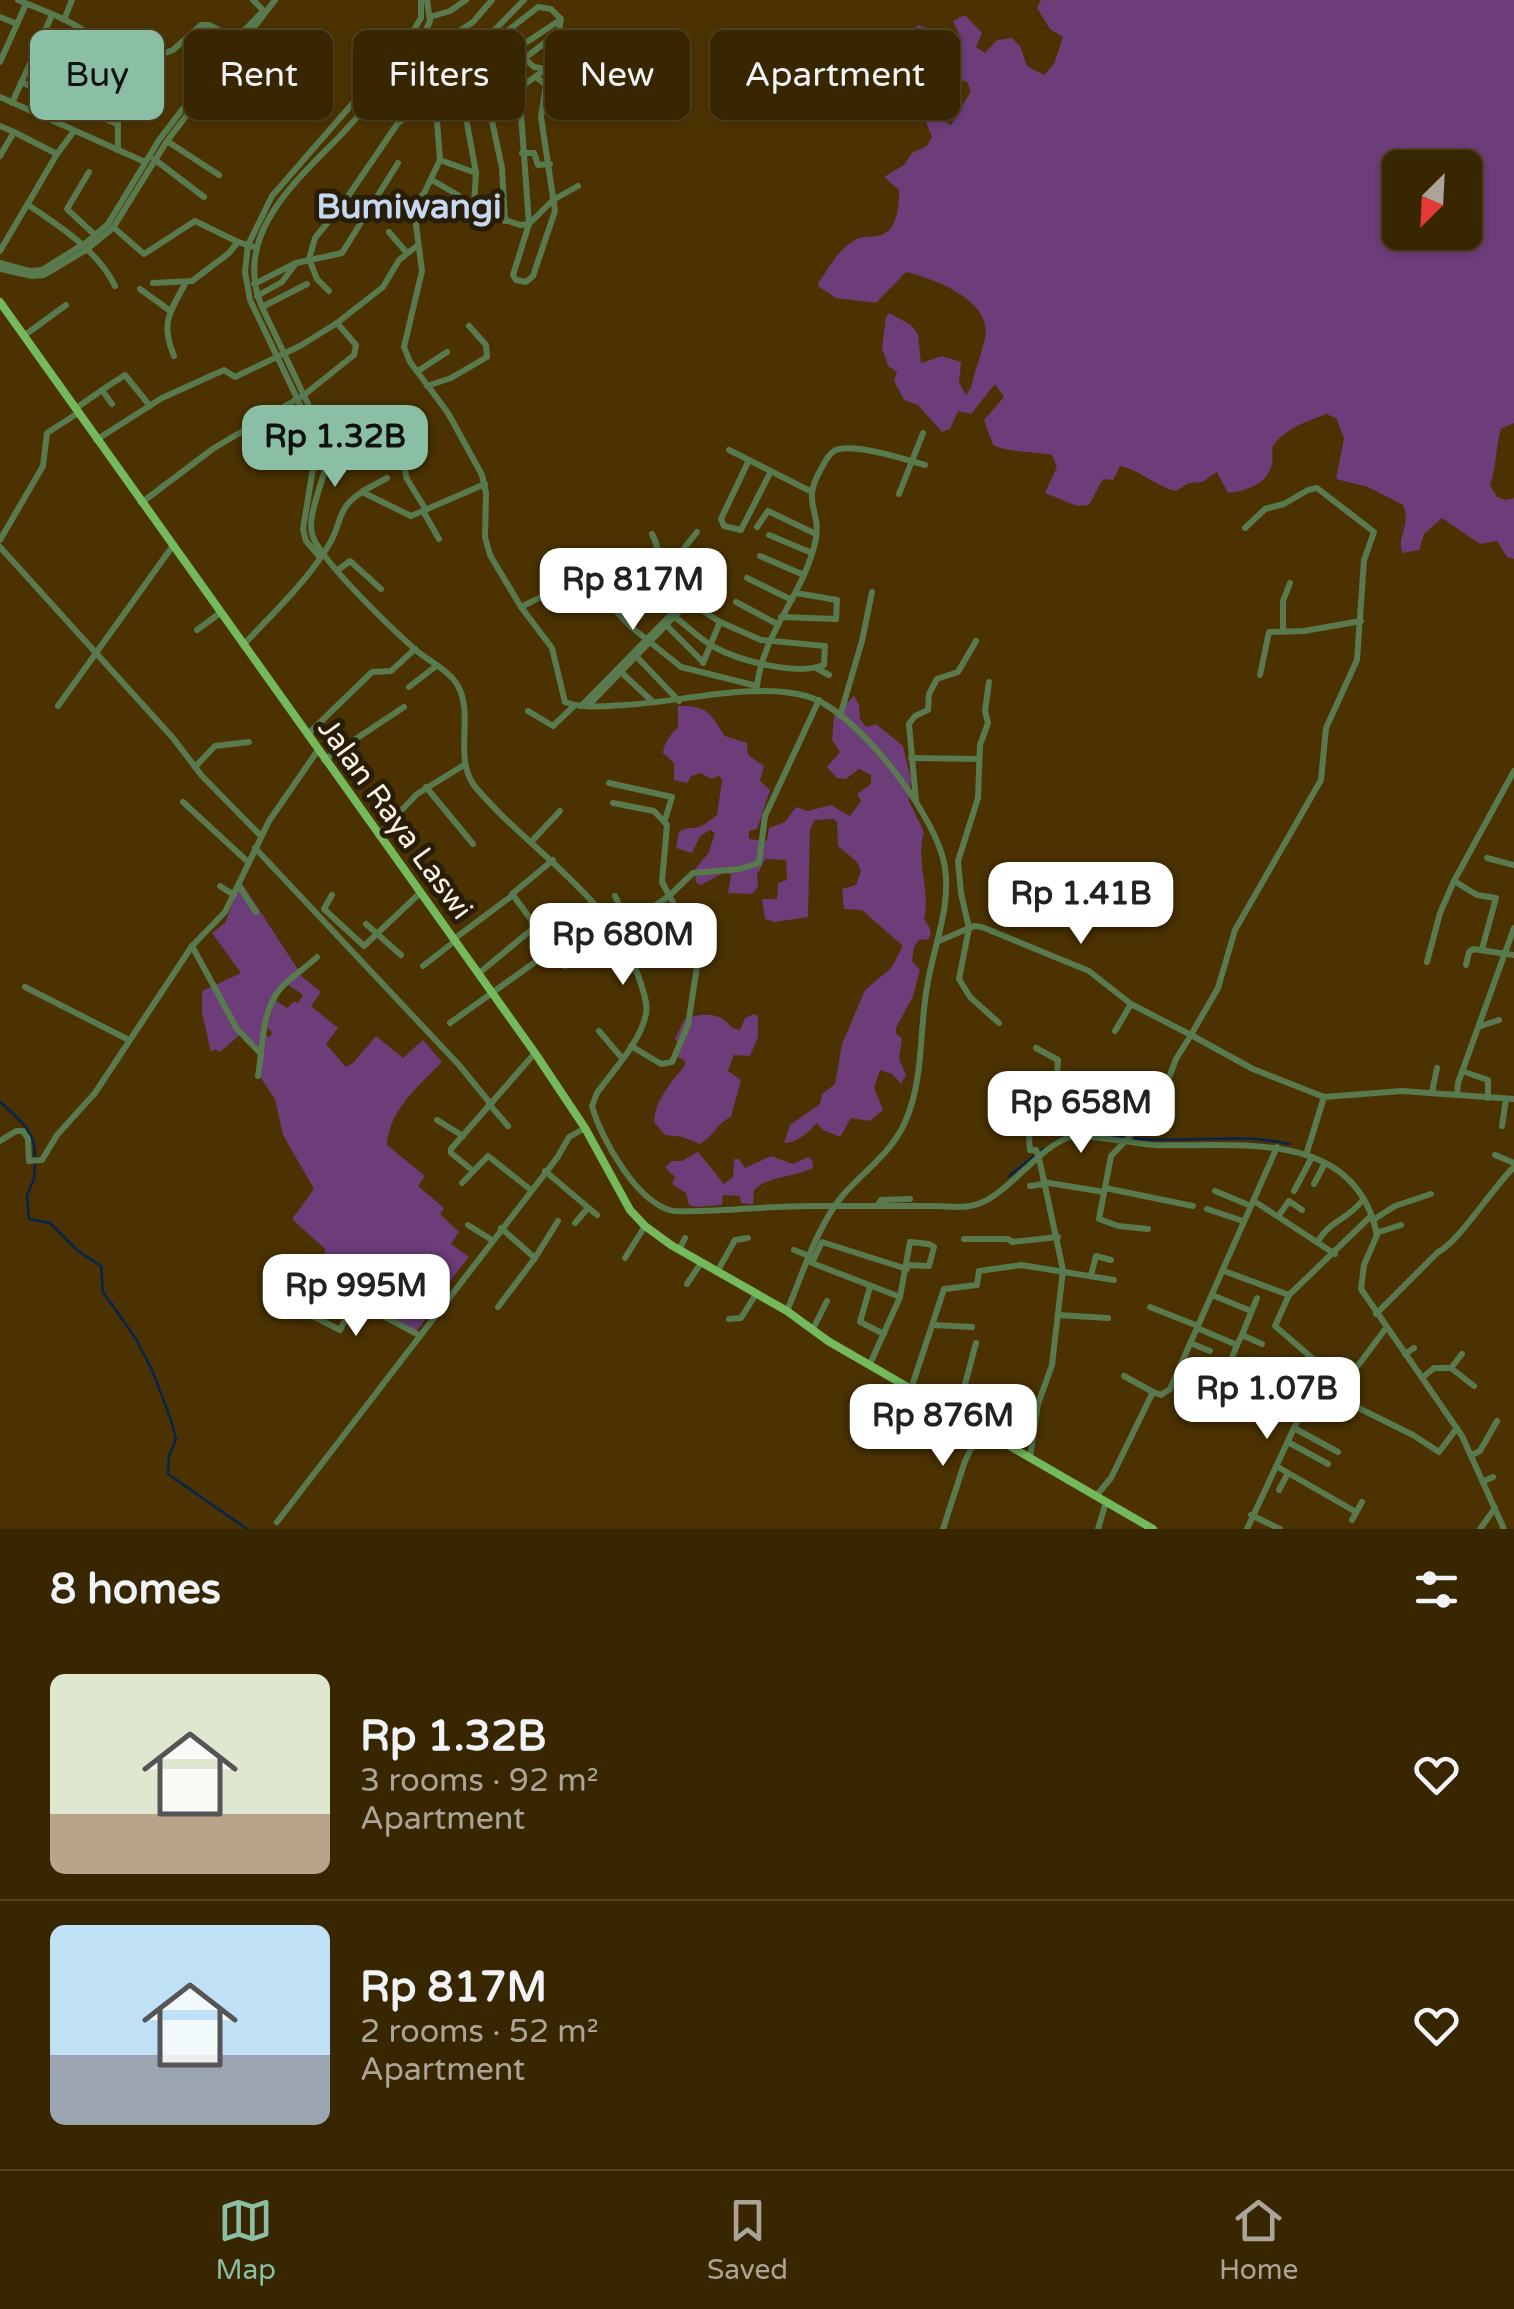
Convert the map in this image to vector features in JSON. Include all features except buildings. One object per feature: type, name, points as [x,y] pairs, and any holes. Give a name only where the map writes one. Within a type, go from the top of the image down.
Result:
[{"type":"main road","name":"Jalan Raya Laswi","points":[[0,302],[140,504],[535,1053],[644,1226],[870,1364],[1154,1529]]},
{"type":"street","points":[[64,20],[72,0]]},
{"type":"street","points":[[253,0],[266,10]]},
{"type":"street","points":[[249,30],[275,0]]},
{"type":"street","points":[[424,0],[430,17],[427,30]]},
{"type":"street","points":[[413,30],[422,15],[424,0]]},
{"type":"street","points":[[430,17],[450,11],[466,0]]},
{"type":"street","points":[[461,30],[474,22],[492,0]]},
{"type":"street","points":[[495,30],[524,0]]},
{"type":"street","points":[[0,62],[22,2],[83,30]]},
{"type":"street","points":[[509,30],[538,7],[550,9],[561,20]]},
{"type":"street","points":[[45,30],[52,15]]},
{"type":"street","points":[[0,17],[17,24]]},
{"type":"street","points":[[525,44],[561,20]]},
{"type":"street","points":[[525,57],[559,32],[561,20]]},
{"type":"street","points":[[195,30],[200,25],[221,30]]},
{"type":"street","points":[[12,103],[30,64]]},
{"type":"street","points":[[536,78],[546,85],[542,118],[556,198],[548,239],[533,277],[526,282],[513,275],[528,224],[520,96],[525,84],[545,70]]},
{"type":"street","points":[[22,82],[30,86]]},
{"type":"street","points":[[0,97],[150,162],[204,197]]},
{"type":"street","points":[[281,355],[250,300],[245,272],[252,246],[280,193],[353,112]]},
{"type":"street","points":[[0,266],[41,276],[84,248],[110,226],[184,115]]},
{"type":"street","points":[[150,162],[184,119]]},
{"type":"street","points":[[108,120],[117,124]]},
{"type":"street","points":[[117,120],[118,150]]},
{"type":"street","points":[[328,291],[317,279],[309,259],[318,234],[390,132],[404,120]]},
{"type":"street","points":[[437,120],[440,160],[417,208],[422,271],[404,347],[448,413],[485,484],[486,545],[520,607],[552,648],[562,699],[581,706],[654,703],[756,689]]},
{"type":"street","points":[[469,120],[476,173],[474,204]]},
{"type":"street","points":[[492,120],[502,168],[506,221]]},
{"type":"street","points":[[0,126],[58,154]]},
{"type":"street","points":[[0,251],[74,130]]},
{"type":"street","points":[[0,156],[14,132]]},
{"type":"street","points":[[167,142],[218,175]]},
{"type":"street","points":[[522,153],[534,152],[538,165],[550,164]]},
{"type":"street","points":[[440,160],[476,173]]},
{"type":"street","points":[[254,284],[296,263],[342,253],[398,163]]},
{"type":"street","points":[[89,172],[67,209],[95,235]]},
{"type":"street","points":[[432,180],[506,221],[528,224]]},
{"type":"street","points":[[528,224],[556,198],[578,186]]},
{"type":"street","points":[[422,196],[473,223]]},
{"type":"street","points":[[28,205],[84,248],[110,274],[115,286]]},
{"type":"street","points":[[110,226],[143,254],[195,221],[252,246]]},
{"type":"street","points":[[84,248],[110,226]]},
{"type":"street","points":[[389,232],[406,253]]},
{"type":"street","points":[[174,356],[168,338],[168,310],[186,283],[210,268],[238,242]]},
{"type":"street","points":[[96,440],[150,406],[224,370],[235,376],[337,323],[383,287],[406,253],[418,245]]},
{"type":"street","points":[[252,246],[257,296],[281,355],[328,446],[312,530],[320,554]]},
{"type":"street","points":[[257,296],[282,282],[296,263]]},
{"type":"street","points":[[153,283],[186,283]]},
{"type":"street","points":[[262,307],[308,284]]},
{"type":"street","points":[[140,290],[168,310]]},
{"type":"street","points":[[25,335],[66,304]]},
{"type":"street","points":[[140,504],[214,448],[301,397],[356,352],[356,345],[337,323]]},
{"type":"street","points":[[427,386],[451,378],[487,356],[486,345],[469,326]]},
{"type":"street","points":[[418,371],[447,352]]},
{"type":"street","points":[[150,406],[125,375],[48,432],[43,466],[0,543],[261,836]]},
{"type":"street","points":[[102,390],[112,404]]},
{"type":"street","points":[[301,397],[317,457],[304,534],[414,649],[454,681],[461,692],[464,765],[480,792],[553,860],[598,910],[632,959],[647,1006],[644,1020],[597,1093],[592,1109],[578,1119]]},
{"type":"street","points":[[328,446],[374,418],[400,450],[407,479],[440,539]]},
{"type":"street","points":[[899,494],[923,432]]},
{"type":"street","points":[[756,689],[768,642],[812,553],[816,534],[810,491],[829,457],[838,449],[860,450],[925,465]]},
{"type":"street","points":[[729,450],[810,491]]},
{"type":"street","points":[[749,460],[722,525],[741,530],[771,472]]},
{"type":"street","points":[[243,645],[330,542],[342,510],[362,492],[387,478]]},
{"type":"street","points":[[362,492],[408,516],[485,484]]},
{"type":"street","points":[[1148,1229],[1099,1219],[1110,1158],[1163,1099],[1176,1058],[1223,976],[1235,930],[1322,780],[1326,728],[1352,674],[1362,621],[1364,560],[1374,533],[1323,490],[1313,488],[1265,510],[1245,528]]},
{"type":"street","points":[[757,527],[768,512],[816,534]]},
{"type":"street","points":[[697,532],[682,551],[706,579]]},
{"type":"street","points":[[652,534],[661,556],[644,583],[616,612],[676,664],[756,689],[818,700],[840,716],[886,761],[916,803],[936,838],[944,863],[946,891],[926,992],[914,1102],[894,1144],[839,1201],[809,1256],[788,1311]]},
{"type":"street","points":[[769,534],[812,553]]},
{"type":"street","points":[[58,706],[172,548]]},
{"type":"street","points":[[760,556],[804,575]]},
{"type":"street","points":[[338,570],[350,560],[381,589]]},
{"type":"street","points":[[630,626],[691,562]]},
{"type":"street","points":[[736,602],[779,621],[836,619],[836,600],[794,596],[747,578]]},
{"type":"street","points":[[581,706],[706,579]]},
{"type":"street","points":[[675,613],[706,579]]},
{"type":"street","points":[[644,583],[710,645],[761,664],[815,668],[829,675]]},
{"type":"street","points":[[1283,632],[1283,601],[1290,584]]},
{"type":"street","points":[[840,716],[872,592]]},
{"type":"street","points":[[520,607],[542,596]]},
{"type":"street","points":[[688,602],[720,622],[768,642],[825,646],[824,664],[815,668]]},
{"type":"street","points":[[197,630],[220,613]]},
{"type":"street","points":[[1260,675],[1269,632],[1362,621]]},
{"type":"street","points":[[699,672],[720,622]]},
{"type":"street","points":[[665,624],[703,662]]},
{"type":"street","points":[[528,711],[553,726],[620,672],[646,641]]},
{"type":"street","points":[[916,803],[911,720],[927,710],[936,680],[957,673],[976,641]]},
{"type":"street","points":[[307,735],[368,674],[375,670],[392,671],[414,649]]},
{"type":"street","points":[[636,656],[679,701]]},
{"type":"street","points":[[409,687],[436,666]]},
{"type":"street","points":[[620,672],[654,703]]},
{"type":"street","points":[[990,682],[985,711],[988,723],[979,759],[978,798],[958,861],[969,928],[959,984],[999,1024]]},
{"type":"street","points":[[512,895],[565,966],[669,896],[697,871],[740,869],[760,862],[765,816],[818,700]]},
{"type":"street","points":[[324,760],[404,707]]},
{"type":"street","points":[[196,766],[215,746],[248,742]]},
{"type":"street","points":[[0,1141],[16,1130],[22,1131],[28,1138],[34,1162],[42,1160],[56,1135],[88,1102],[192,946],[218,921],[261,836],[318,750]]},
{"type":"street","points":[[911,758],[979,759]]},
{"type":"street","points":[[378,835],[426,787],[464,765]]},
{"type":"street","points":[[1426,962],[1454,881],[1514,771]]},
{"type":"street","points":[[608,782],[672,797],[665,820],[668,832],[661,876],[698,960],[688,1025],[670,1064],[661,1064],[630,1046]]},
{"type":"street","points":[[426,787],[473,844]]},
{"type":"street","points":[[184,802],[248,862]]},
{"type":"street","points":[[613,803],[654,811],[665,820]]},
{"type":"street","points":[[531,842],[560,811]]},
{"type":"street","points":[[255,848],[459,1065],[508,1126]]},
{"type":"street","points":[[1487,858],[1514,865]]},
{"type":"street","points":[[423,966],[553,860]]},
{"type":"street","points":[[1454,881],[1477,895],[1496,898],[1482,950]]},
{"type":"street","points":[[238,885],[256,912]]},
{"type":"street","points":[[220,886],[234,895]]},
{"type":"street","points":[[332,895],[324,904],[325,910],[365,946],[420,892]]},
{"type":"street","points":[[615,896],[627,922]]},
{"type":"street","points":[[450,1023],[490,992],[586,934],[598,910]]},
{"type":"street","points":[[366,924],[401,955]]},
{"type":"street","points":[[478,974],[536,926]]},
{"type":"street","points":[[938,942],[969,928],[982,928],[1076,964],[1131,1004],[1253,1070],[1324,1097],[1432,1092],[1512,1099],[1502,1126]]},
{"type":"street","points":[[1457,1095],[1462,1071],[1510,954],[1513,932]]},
{"type":"street","points":[[192,946],[237,1028],[262,1055]]},
{"type":"street","points":[[1466,965],[1469,952],[1510,954]]},
{"type":"street","points":[[258,1076],[266,1018],[274,998],[286,982],[318,957]]},
{"type":"street","points":[[24,987],[129,1040]]},
{"type":"street","points":[[1116,1031],[1131,1004]]},
{"type":"street","points":[[1480,1026],[1499,1020]]},
{"type":"street","points":[[599,1030],[622,1058]]},
{"type":"street","points":[[1030,1457],[1038,1404],[1052,1366],[1063,1270],[1038,1155],[1030,1150],[1029,1129],[1040,1096],[1057,1076],[1058,1060],[1036,1048]]},
{"type":"street","points":[[472,1170],[450,1151],[535,1053]]},
{"type":"street","points":[[1432,1092],[1437,1068]]},
{"type":"street","points":[[1462,1071],[1488,1080],[1488,1098]]},
{"type":"street","points":[[1050,1087],[1139,1127]]},
{"type":"street","points":[[1294,1192],[1324,1097]]},
{"type":"street","points":[[1084,1134],[1095,1106]]},
{"type":"street","points":[[592,1109],[632,1182],[660,1208],[691,1212],[839,1201],[978,1204],[1038,1155],[1084,1134],[1277,1147],[1309,1153],[1348,1181],[1374,1218],[1376,1232],[1360,1284],[1474,1454],[1504,1529]]},
{"type":"street","points":[[437,1120],[463,1136]]},
{"type":"street","points":[[277,1522],[570,1137],[585,1128]]},
{"type":"street","points":[[1124,1376],[1153,1392],[1161,1394],[1170,1389],[1277,1147]]},
{"type":"street","points":[[1379,1312],[1438,1252],[1450,1246],[1514,1165],[1494,1155]]},
{"type":"street","points":[[462,1183],[488,1156],[531,1190]]},
{"type":"street","points":[[1314,1184],[1325,1163]]},
{"type":"street","points":[[545,1171],[597,1215]]},
{"type":"street","points":[[1030,1186],[1044,1183],[1105,1190],[1193,1206]]},
{"type":"street","points":[[1215,1192],[1278,1215],[1335,1254]]},
{"type":"street","points":[[1326,1370],[1276,1326],[1289,1295],[1374,1218],[1394,1206],[1431,1194]]},
{"type":"street","points":[[885,1204],[910,1200]]},
{"type":"street","points":[[1318,1242],[1326,1224],[1352,1214],[1362,1201]]},
{"type":"street","points":[[1278,1215],[1289,1202],[1302,1210]]},
{"type":"street","points":[[575,1223],[588,1208]]},
{"type":"street","points":[[1207,1209],[1243,1221]]},
{"type":"street","points":[[498,1307],[558,1221]]},
{"type":"street","points":[[1376,1232],[1401,1224]]},
{"type":"street","points":[[468,1225],[492,1240]]},
{"type":"street","points":[[625,1258],[644,1226]]},
{"type":"street","points":[[501,1228],[535,1258]]},
{"type":"street","points":[[964,1240],[1013,1242],[1058,1236]]},
{"type":"street","points":[[679,1250],[685,1238]]},
{"type":"street","points":[[717,1272],[735,1240],[748,1238]]},
{"type":"street","points":[[870,1364],[900,1297],[907,1267],[910,1242],[934,1247],[929,1266],[907,1267],[820,1242],[812,1264],[900,1297]]},
{"type":"street","points":[[794,1250],[809,1256]]},
{"type":"street","points":[[1090,1275],[1096,1256],[1112,1260]]},
{"type":"street","points":[[687,1284],[701,1263]]},
{"type":"street","points":[[911,1388],[944,1289],[977,1285],[979,1271],[1021,1265],[1114,1280]]},
{"type":"street","points":[[1224,1270],[1289,1295]]},
{"type":"street","points":[[334,1286],[419,1335]]},
{"type":"street","points":[[870,1287],[860,1322],[884,1334]]},
{"type":"street","points":[[729,1319],[741,1318],[756,1294]]},
{"type":"street","points":[[1212,1295],[1251,1311]]},
{"type":"street","points":[[1226,1375],[1256,1298]]},
{"type":"street","points":[[303,1311],[338,1334],[355,1301]]},
{"type":"street","points":[[813,1330],[826,1302]]},
{"type":"street","points":[[1150,1307],[1237,1345]]},
{"type":"street","points":[[1058,1315],[1108,1318]]},
{"type":"street","points":[[934,1325],[972,1327]]},
{"type":"street","points":[[1248,1529],[1294,1428],[1326,1370],[1333,1366],[1351,1374],[1386,1328]]},
{"type":"street","points":[[1242,1335],[1262,1344]]},
{"type":"street","points":[[951,1412],[964,1388],[976,1343]]},
{"type":"street","points":[[1190,1344],[1210,1351]]},
{"type":"street","points":[[1450,1368],[1462,1354]]},
{"type":"street","points":[[1422,1378],[1434,1368],[1450,1368],[1474,1386]]},
{"type":"street","points":[[1316,1387],[1439,1452],[1457,1428]]},
{"type":"street","points":[[1098,1529],[1102,1499],[1153,1392]]},
{"type":"street","points":[[1474,1454],[1497,1421]]},
{"type":"street","points":[[1294,1428],[1338,1452]]},
{"type":"street","points":[[944,1529],[964,1462],[982,1430]]},
{"type":"street","points":[[1288,1442],[1328,1464]]},
{"type":"street","points":[[1276,1466],[1354,1516],[1362,1502]]},
{"type":"street","points":[[1279,1490],[1288,1474]]},
{"type":"street","points":[[1484,1480],[1494,1477]]},
{"type":"street","points":[[1480,1529],[1495,1508]]},
{"type":"street","points":[[1252,1515],[1280,1529]]},
{"type":"shaded area","points":[[1041,0],[1514,0],[1514,423],[1501,429],[1490,485],[1497,497],[1514,498],[1514,559],[1507,557],[1497,541],[1480,544],[1442,518],[1424,534],[1419,550],[1403,553],[1403,505],[1368,487],[1336,479],[1344,438],[1336,418],[1326,414],[1282,436],[1272,448],[1267,475],[1247,489],[1228,493],[1217,472],[1176,491],[1120,466],[1113,480],[1103,479],[1089,505],[1077,506],[1045,493],[1057,467],[1052,455],[993,445],[984,420],[1004,397],[995,384],[971,414],[958,411],[950,429],[942,432],[918,405],[904,400],[894,381],[897,372],[888,366],[882,348],[889,313],[911,325],[918,334],[921,363],[942,356],[961,362],[959,382],[966,395],[986,332],[977,309],[944,285],[906,272],[876,303],[836,298],[818,286],[819,282],[849,244],[890,229],[896,218],[899,190],[884,177],[904,165],[912,153],[927,146],[932,137],[927,120],[942,120],[951,125],[960,120],[960,110],[971,91],[967,82],[960,80],[961,38],[953,21],[965,15],[982,33],[976,47],[985,53],[997,40],[1012,38],[1020,46],[1027,66],[1044,75],[1054,64],[1063,37],[1050,29],[1037,8]]},
{"type":"shaded area","points":[[854,696],[866,727],[876,724],[903,746],[911,780],[909,801],[924,832],[924,919],[930,936],[914,947],[912,961],[920,970],[913,996],[896,1028],[896,1034],[902,1038],[899,1059],[906,1075],[901,1084],[892,1074],[880,1070],[874,1088],[883,1110],[870,1121],[851,1118],[840,1137],[817,1123],[798,1139],[784,1143],[790,1125],[820,1104],[822,1094],[835,1084],[842,1044],[865,990],[891,968],[903,946],[862,910],[844,909],[842,889],[856,885],[861,871],[857,862],[838,846],[834,819],[815,820],[810,829],[808,917],[775,922],[765,919],[762,899],[777,899],[778,883],[787,880],[786,860],[765,859],[757,875],[758,887],[752,894],[728,893],[731,875],[725,872],[701,885],[696,882],[695,869],[709,852],[715,833],[710,830],[700,836],[692,853],[676,848],[678,837],[680,831],[701,826],[717,815],[722,780],[701,773],[691,776],[687,783],[674,780],[674,763],[663,753],[678,728],[678,706],[703,709],[725,736],[747,743],[748,755],[764,766],[760,781],[770,790],[757,829],[749,831],[749,839],[767,841],[769,828],[785,822],[796,807],[808,811],[831,805],[850,816],[861,801],[857,794],[871,784],[871,775],[859,769],[846,779],[837,778],[827,767],[840,752],[832,740],[834,716]]},
{"type":"shaded area","points":[[241,882],[299,971],[269,1003],[259,1049],[243,1032],[220,1052],[211,1052],[202,1013],[202,991],[241,973],[212,933],[225,923]]},
{"type":"shaded area","points":[[300,975],[321,992],[311,1006],[338,1028],[326,1044],[346,1067],[376,1036],[403,1058],[423,1040],[442,1062],[399,1110],[387,1145],[425,1176],[418,1186],[444,1208],[440,1214],[459,1232],[451,1244],[469,1257],[431,1305],[433,1309],[416,1332],[358,1301],[334,1282],[337,1272],[324,1258],[325,1249],[292,1219],[314,1189],[283,1135],[275,1099],[260,1077],[266,1036],[270,1037],[272,1032],[267,1028],[275,1000],[287,1008],[294,1001],[298,1003],[303,995],[287,984]]},
{"type":"shaded area","points":[[715,1016],[740,1030],[745,1018],[758,1016],[758,1037],[750,1056],[734,1055],[728,1071],[741,1080],[731,1117],[700,1144],[665,1135],[654,1122],[655,1113],[685,1065],[675,1055],[679,1044],[675,1039],[684,1020]]},
{"type":"shaded area","points":[[698,1152],[724,1184],[733,1177],[734,1159],[739,1159],[745,1168],[771,1156],[793,1164],[808,1157],[813,1168],[760,1185],[754,1190],[753,1204],[741,1203],[740,1196],[723,1195],[722,1205],[696,1207],[689,1205],[686,1193],[672,1184],[675,1177],[665,1167]]},
{"type":"waterway","points":[[0,1102],[29,1132],[35,1156]]},
{"type":"waterway","points":[[1054,1142],[1075,1132],[1123,1137]]},
{"type":"waterway","points":[[1131,1138],[1250,1139],[1289,1144]]},
{"type":"waterway","points":[[1009,1176],[1043,1149]]},
{"type":"waterway","points":[[35,1164],[27,1195],[29,1219],[50,1223],[78,1251],[101,1266],[103,1292],[136,1339],[171,1420],[176,1439],[169,1456],[168,1474],[247,1529]]},
{"type":"district","name":"Bumiwangi","points":[[409,207]]}]
